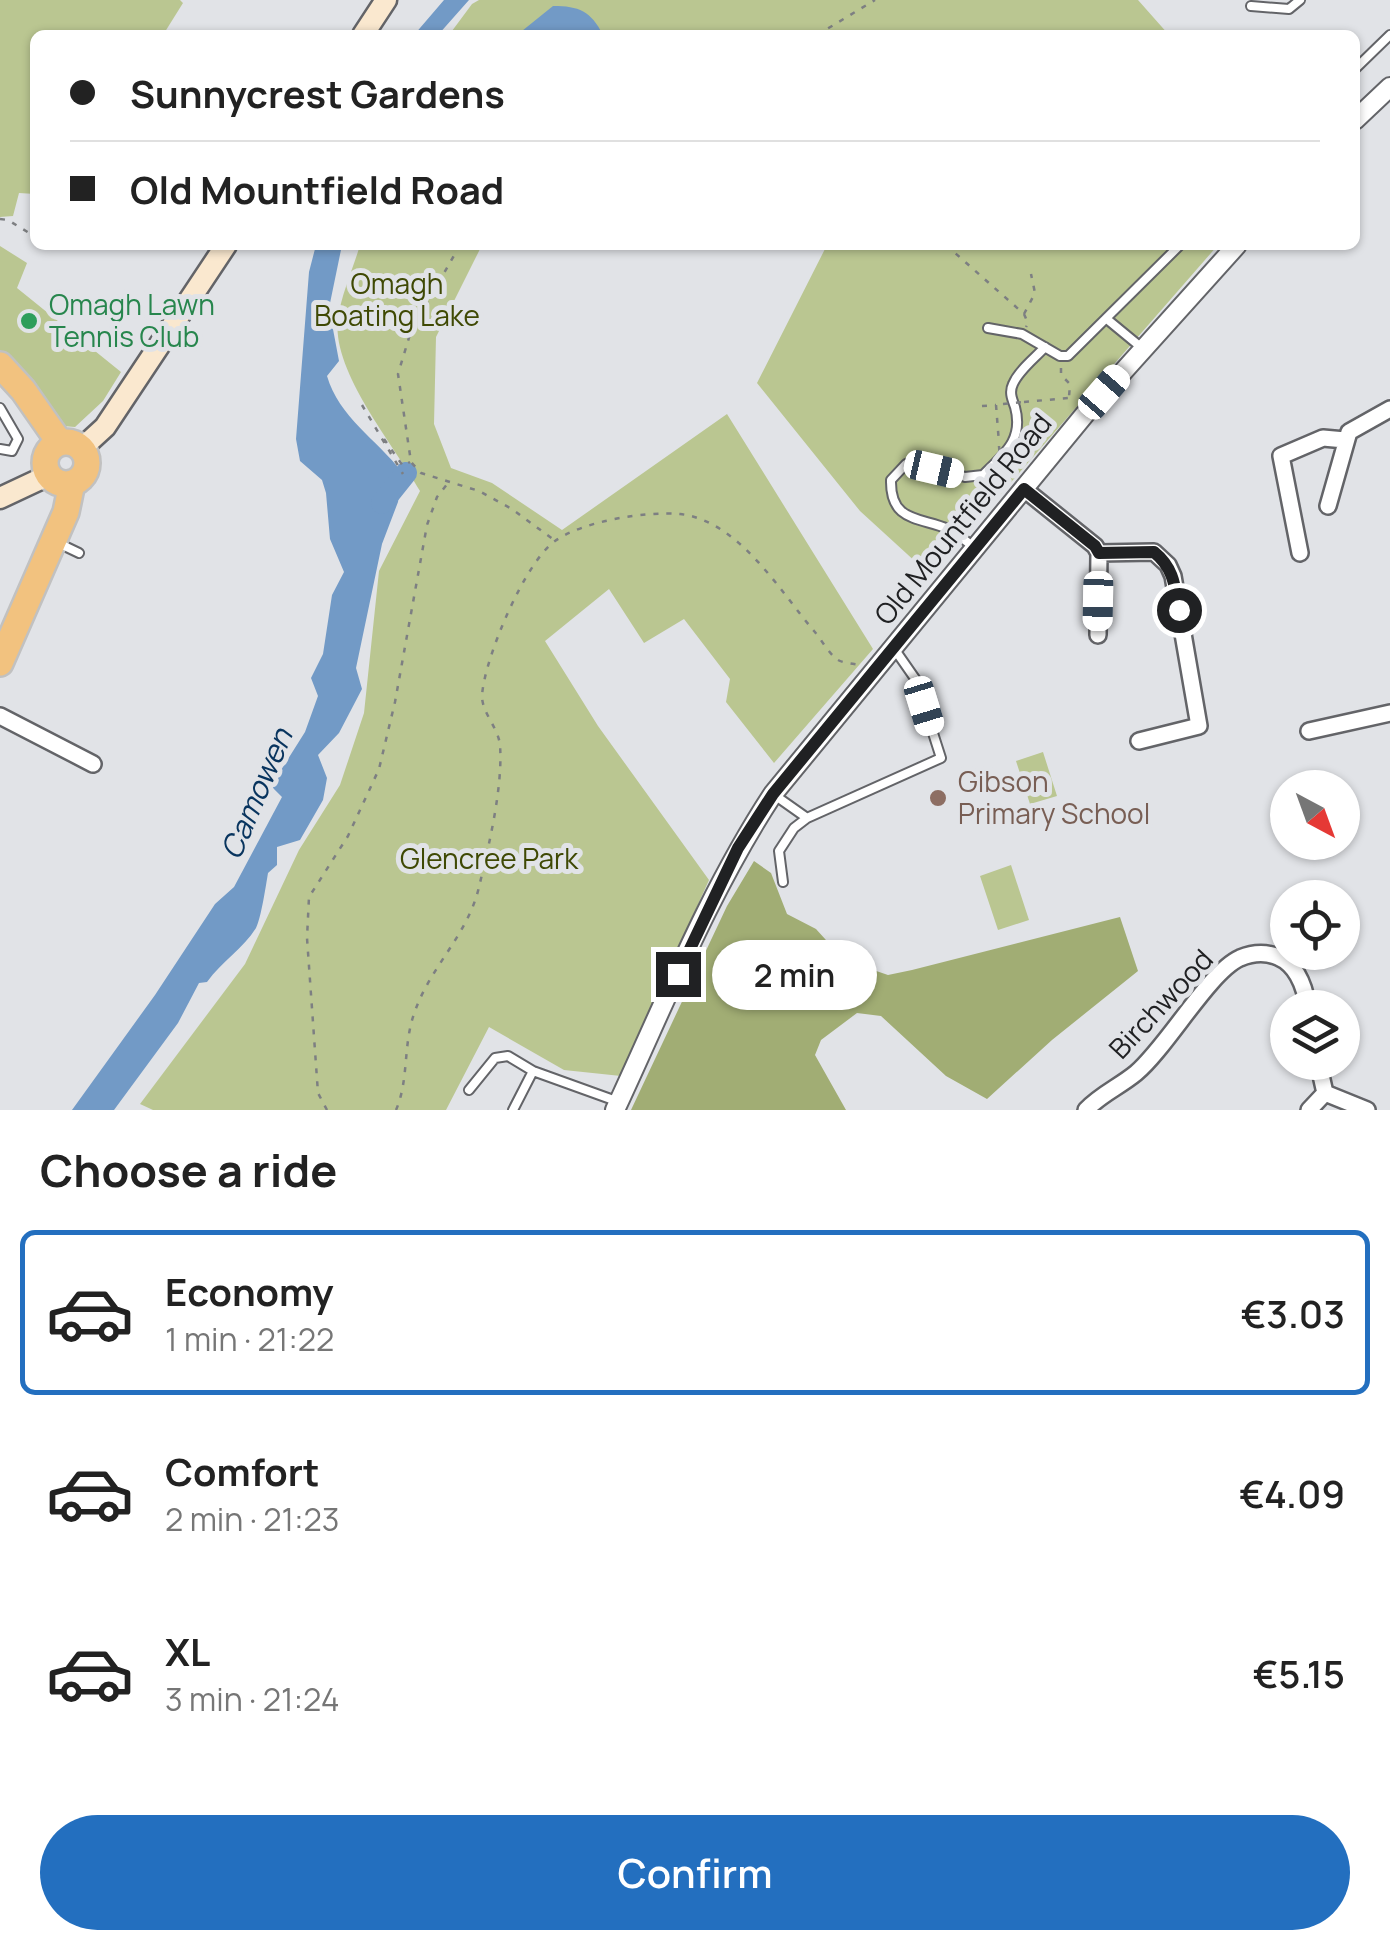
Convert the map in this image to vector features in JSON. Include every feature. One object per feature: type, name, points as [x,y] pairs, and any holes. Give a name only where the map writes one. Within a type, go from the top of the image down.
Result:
[{"type":"highway","points":[[0,366],[71,446],[86,456],[86,470],[60,479]]},
{"type":"highway","points":[[0,663],[66,512],[60,479],[45,461],[47,454],[71,446]]},
{"type":"main road","points":[[366,30],[386,0]]},
{"type":"main road","points":[[71,446],[105,427],[223,250]]},
{"type":"main road","points":[[0,498],[60,479]]},
{"type":"street","points":[[1360,115],[1390,87]]},
{"type":"street","name":"Old Mountfield Road","points":[[617,1106],[705,912],[738,848],[773,794],[1085,414],[1232,250]]},
{"type":"street","points":[[1328,506],[1349,432],[1390,409]]},
{"type":"street","points":[[1300,554],[1281,456],[1323,438],[1344,440]]},
{"type":"street","points":[[1024,489],[1099,553],[1098,635]]},
{"type":"street","points":[[1292,515],[1310,509]]},
{"type":"street","points":[[1099,553],[1154,552],[1173,576],[1199,726],[1139,741]]},
{"type":"street","points":[[1309,731],[1390,713]]},
{"type":"street","points":[[0,716],[93,764]]},
{"type":"street","name":"Birchwood","points":[[1086,1110],[1136,1073],[1238,959],[1269,954],[1283,959],[1294,968],[1302,990]]},
{"type":"street","points":[[1322,1080],[1325,1093]]},
{"type":"street","points":[[1309,1110],[1325,1093]]},
{"type":"street","points":[[1325,1093],[1367,1110]]},
{"type":"lane","points":[[1251,6],[1289,9],[1300,0]]},
{"type":"lane","points":[[1360,64],[1390,35]]},
{"type":"lane","points":[[988,328],[1022,334],[1060,356],[1068,356],[1175,250]]},
{"type":"lane","points":[[1108,320],[1142,348]]},
{"type":"lane","points":[[975,548],[947,528],[918,522],[902,511],[890,493],[890,480],[906,464],[917,462],[965,476],[983,475],[1014,444],[1017,435],[1012,384],[1045,347]]},
{"type":"lane","points":[[0,408],[18,440],[12,452],[0,449]]},
{"type":"lane","points":[[54,541],[79,554]]},
{"type":"lane","points":[[783,882],[779,851],[794,828],[807,818],[940,758],[916,680],[893,647]]},
{"type":"lane","points":[[773,794],[807,818]]},
{"type":"lane","points":[[469,1090],[495,1058],[508,1056],[533,1072],[617,1106]]},
{"type":"lane","points":[[513,1110],[533,1072]]},
{"type":"path","points":[[826,30],[875,0]]},
{"type":"path","points":[[0,219],[30,234]]},
{"type":"path","points":[[457,250],[412,330],[398,374],[411,462],[421,473],[479,491],[512,509],[555,541]]},
{"type":"path","points":[[952,250],[1024,314],[1028,323],[1022,334]]},
{"type":"path","points":[[1024,314],[1036,292],[1031,274]]},
{"type":"path","points":[[1060,356],[1061,375],[1070,384],[1068,398]]},
{"type":"path","points":[[982,406],[1068,398],[1085,414]]},
{"type":"path","points":[[362,405],[403,466],[411,462]]},
{"type":"path","points":[[996,405],[1001,470]]},
{"type":"path","points":[[383,438],[402,474]]},
{"type":"path","points":[[328,1110],[318,1093],[307,938],[309,898],[348,836],[379,768],[396,702],[427,525],[437,497],[448,483]]},
{"type":"path","points":[[396,1110],[402,1097],[412,1018],[421,995],[473,910],[479,886],[501,768],[500,738],[482,700],[486,665],[515,597],[555,541],[603,521],[680,514],[707,522],[758,563],[838,660],[876,668]]},
{"type":"green space","points":[[0,0],[180,0],[183,3],[166,30],[30,30],[30,194],[19,193],[13,216],[0,217]]},
{"type":"green space","points":[[479,0],[1138,0],[1165,30],[453,30]]},
{"type":"green space","name":"Omagh Lawn Tennis Club","points":[[0,246],[27,263],[17,288],[121,372],[103,401],[75,427],[63,426],[47,402],[0,355]]},
{"type":"green space","name":"Glencree Park","points":[[358,250],[480,250],[436,337],[434,424],[451,468],[492,483],[562,530],[727,414],[873,649],[774,763],[726,702],[730,679],[684,619],[644,643],[609,589],[545,641],[598,726],[709,880],[621,1076],[564,1070],[489,1027],[446,1110],[153,1110],[140,1104],[245,964],[299,850],[340,785],[364,713],[379,571],[420,491],[367,408],[344,361],[338,319]]},
{"type":"green space","points":[[824,250],[1214,250],[930,575],[860,511],[757,383]]},
{"type":"green space","points":[[1043,752],[1057,796],[1030,804],[1016,761]]},
{"type":"green space","points":[[754,861],[771,873],[787,914],[816,929],[844,960],[888,975],[1120,917],[1138,971],[987,1099],[946,1076],[881,1016],[857,1013],[821,1040],[815,1055],[846,1110],[631,1110],[727,906]]},
{"type":"green space","points":[[1011,865],[1029,920],[998,930],[980,876]]},
{"type":"water","points":[[444,0],[469,0],[442,30],[418,30]]},
{"type":"water","points":[[553,6],[583,12],[600,30],[523,30]]},
{"type":"water","points":[[315,250],[341,250],[329,308],[339,361],[327,376],[349,416],[402,472],[398,502],[382,544],[356,668],[362,689],[339,733],[318,755],[327,778],[323,800],[300,840],[277,847],[277,865],[268,873],[256,928],[207,982],[199,983],[178,1023],[114,1110],[72,1110],[215,904],[234,887],[282,797],[271,786],[305,732],[318,696],[311,678],[323,654],[332,595],[344,572],[330,539],[322,480],[300,461],[296,439],[309,272]]},
{"type":"waterway","points":[[382,503],[406,473]]},
{"type":"place","name":"Omagh Lawn Tennis Club","points":[[29,321]]},
{"type":"place","name":"Gibson Primary School","points":[[938,798]]},
{"type":"route","points":[[678,974],[738,848],[773,794],[1024,489],[1099,553],[1144,551],[1162,558],[1173,576],[1179,610]]},
{"type":"park label","name":"Omagh Boating Lake","points":[[397,300]]},
{"type":"water label","name":"Camowen","points":[[257,794]]}]
